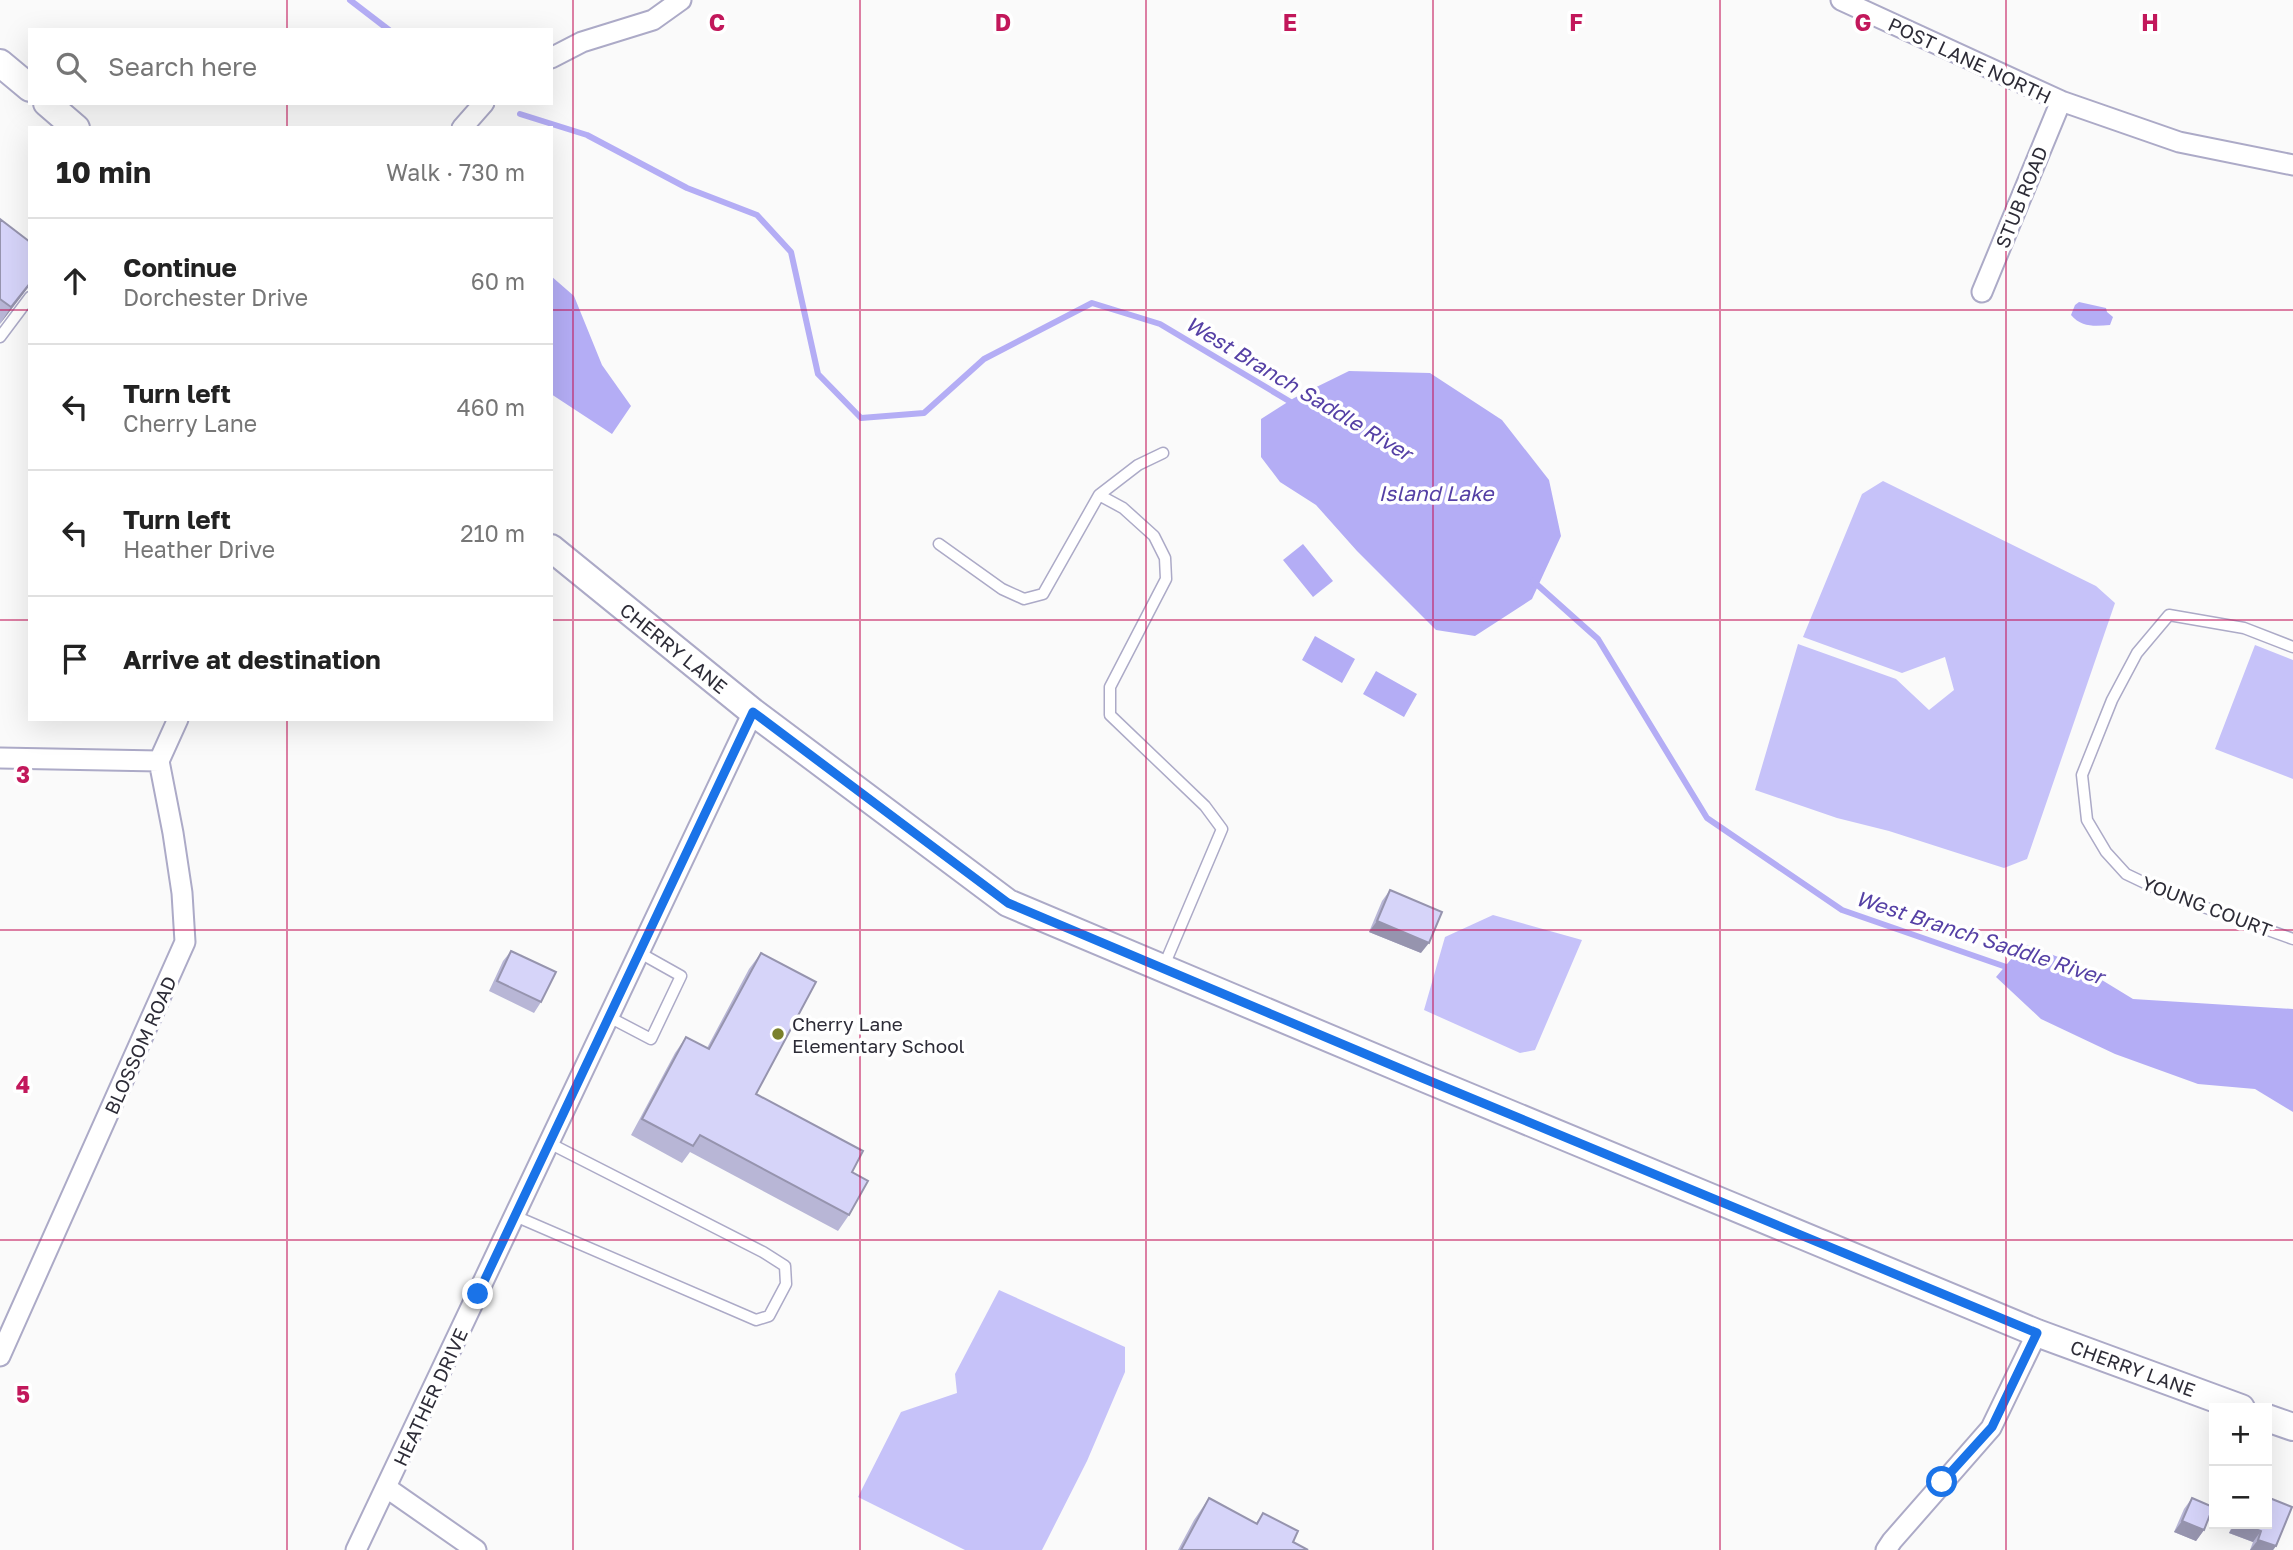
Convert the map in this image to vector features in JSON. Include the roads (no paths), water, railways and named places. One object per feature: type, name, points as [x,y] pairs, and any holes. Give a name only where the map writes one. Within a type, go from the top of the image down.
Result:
[{"type":"street","points":[[553,57],[582,42],[653,20],[681,0]]},
{"type":"street","name":"POST LANE NORTH","points":[[1840,0],[2061,101],[2179,142],[2293,165]]},
{"type":"street","points":[[0,63],[28,86]]},
{"type":"street","name":"STUB ROAD","points":[[1982,292],[2061,101]]},
{"type":"street","points":[[49,105],[74,126]]},
{"type":"street","points":[[464,126],[482,105]]},
{"type":"street","name":"CHERRY LANE","points":[[553,550],[753,712],[1008,903],[2037,1333],[2227,1403]]},
{"type":"street","name":"HEATHER DRIVE","points":[[356,1550],[753,712]]},
{"type":"street","points":[[0,758],[159,761],[177,721]]},
{"type":"street","name":"BLOSSOM ROAD","points":[[0,1356],[185,942],[177,857],[159,761]]},
{"type":"street","points":[[1886,1550],[1992,1427],[2037,1333]]},
{"type":"street","points":[[2272,1420],[2293,1427]]},
{"type":"street","points":[[387,1488],[476,1550]]},
{"type":"lane","points":[[0,337],[28,300]]},
{"type":"lane","points":[[939,544],[1002,589],[1024,599],[1043,594],[1099,495],[1138,465],[1163,453]]},
{"type":"lane","points":[[1099,495],[1123,508],[1154,536],[1165,558],[1166,579],[1110,687],[1110,715],[1205,806],[1222,829],[1163,968]]},
{"type":"lane","name":"YOUNG COURT","points":[[2293,647],[2244,628],[2169,615],[2137,653],[2112,700],[2082,775],[2087,820],[2106,852],[2126,874],[2170,895],[2293,939]]},
{"type":"lane","points":[[609,1017],[651,1039],[681,976],[640,953]]},
{"type":"lane","points":[[515,1216],[756,1320],[769,1316],[786,1284],[785,1266],[763,1252],[550,1143]]},
{"type":"water","points":[[553,278],[574,296],[602,365],[631,406],[612,434],[553,395]]},
{"type":"water","points":[[2079,302],[2106,308],[2113,317],[2110,325],[2089,325],[2075,319],[2071,315]]},
{"type":"water","name":"Island Lake","points":[[1349,371],[1430,373],[1502,420],[1549,480],[1561,536],[1532,599],[1475,636],[1436,630],[1357,551],[1316,505],[1280,482],[1261,457],[1261,419],[1294,398]]},
{"type":"water","points":[[1303,544],[1333,581],[1313,597],[1283,560]]},
{"type":"water","points":[[1315,636],[1355,659],[1342,683],[1302,660]]},
{"type":"water","points":[[1376,671],[1417,694],[1404,717],[1363,694]]},
{"type":"water","points":[[2024,944],[2074,963],[2133,999],[2293,1009],[2293,1112],[2255,1089],[2198,1084],[2115,1054],[2041,1019],[1996,977]]},
{"type":"waterway","name":"West Branch Saddle River","points":[[350,0],[386,28]]},
{"type":"waterway","name":"West Branch Saddle River","points":[[520,114],[587,135],[687,188],[757,215],[791,252],[818,374],[861,418],[924,413],[984,359],[1092,303],[1160,324],[1294,404]]},
{"type":"waterway","name":"West Branch Saddle River","points":[[1533,581],[1598,639],[1707,818],[1842,910],[2012,969]]},
{"type":"place","name":"Cherry Lane Elementary School","points":[[778,1034]]}]
